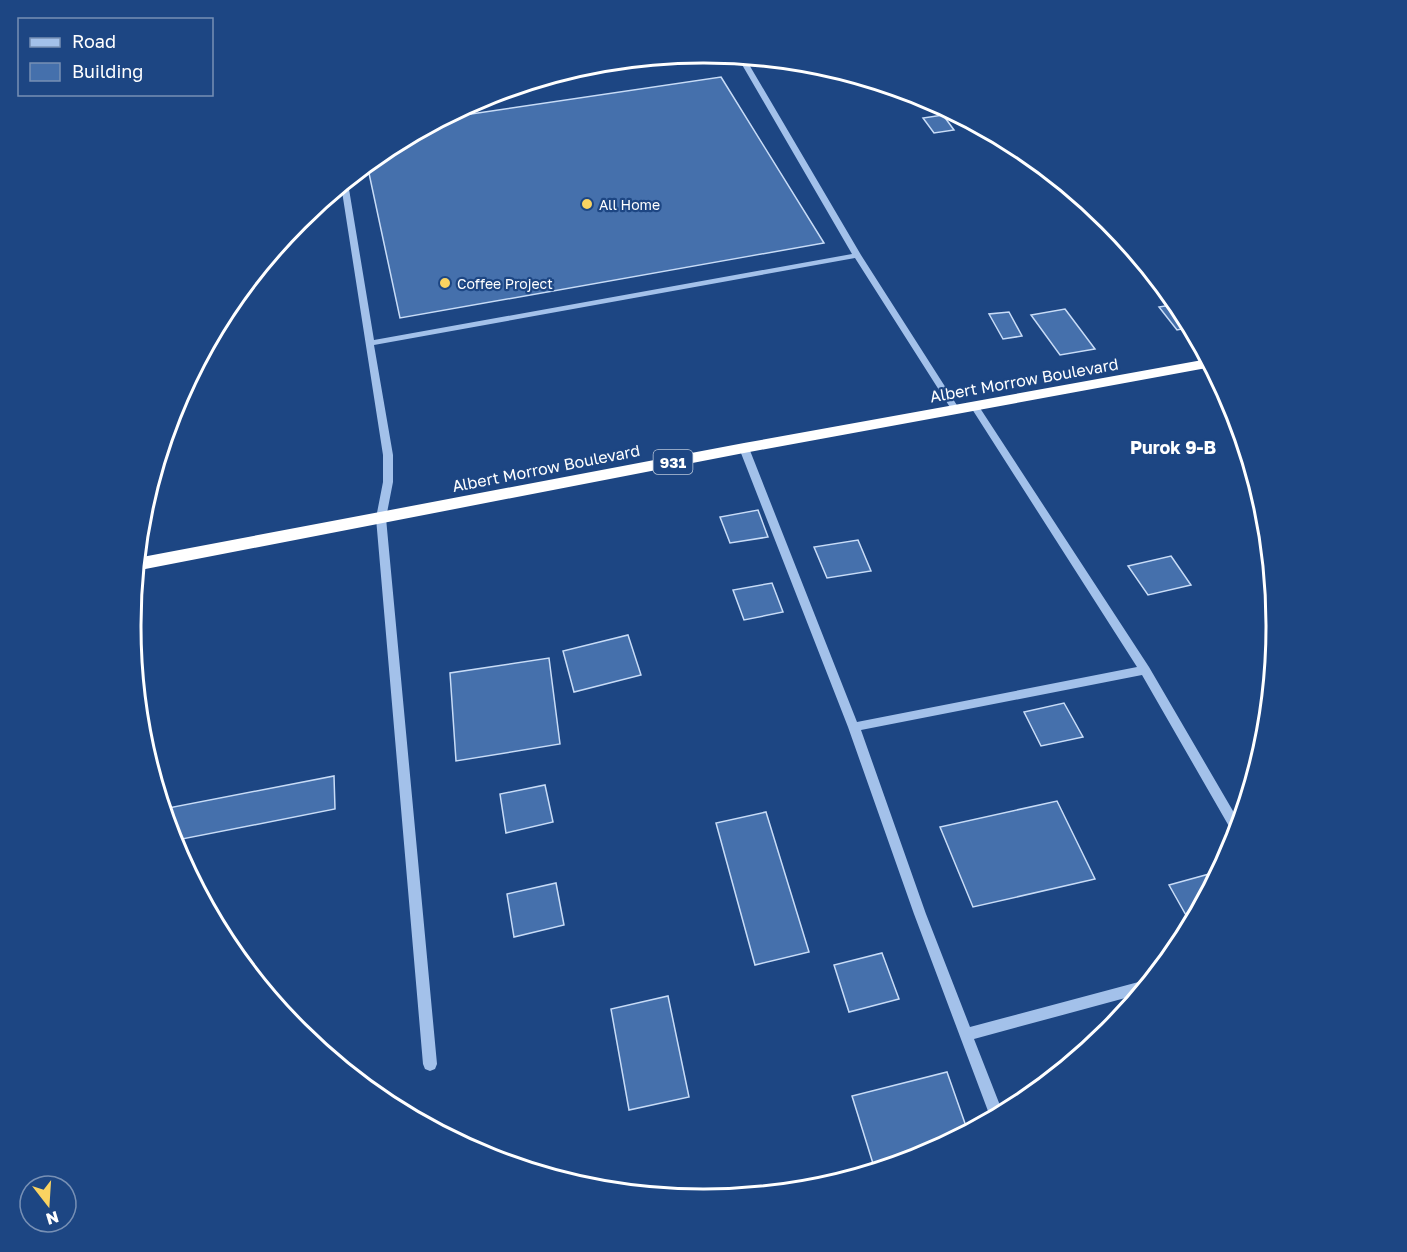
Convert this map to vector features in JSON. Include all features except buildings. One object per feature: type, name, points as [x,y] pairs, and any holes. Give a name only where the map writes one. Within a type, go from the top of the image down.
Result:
[{"type":"highway","name":"Albert Morrow Boulevard","points":[[144,563],[744,448],[1201,365]]},
{"type":"street","points":[[745,65],[857,255],[956,411]]},
{"type":"street","points":[[345,192],[388,455],[388,482],[381,518],[430,1064]]},
{"type":"street","points":[[370,343],[857,255]]},
{"type":"street","points":[[975,407],[1145,670],[1232,820]]},
{"type":"street","points":[[744,448],[854,727],[994,1108]]},
{"type":"street","points":[[854,727],[1145,670]]},
{"type":"street","points":[[966,1035],[1133,989]]},
{"type":"place","name":"All Home","points":[[587,204]]},
{"type":"place","name":"Coffee Project","points":[[445,283]]},
{"type":"district","name":"Purok 9-B","points":[[1173,447]]}]
